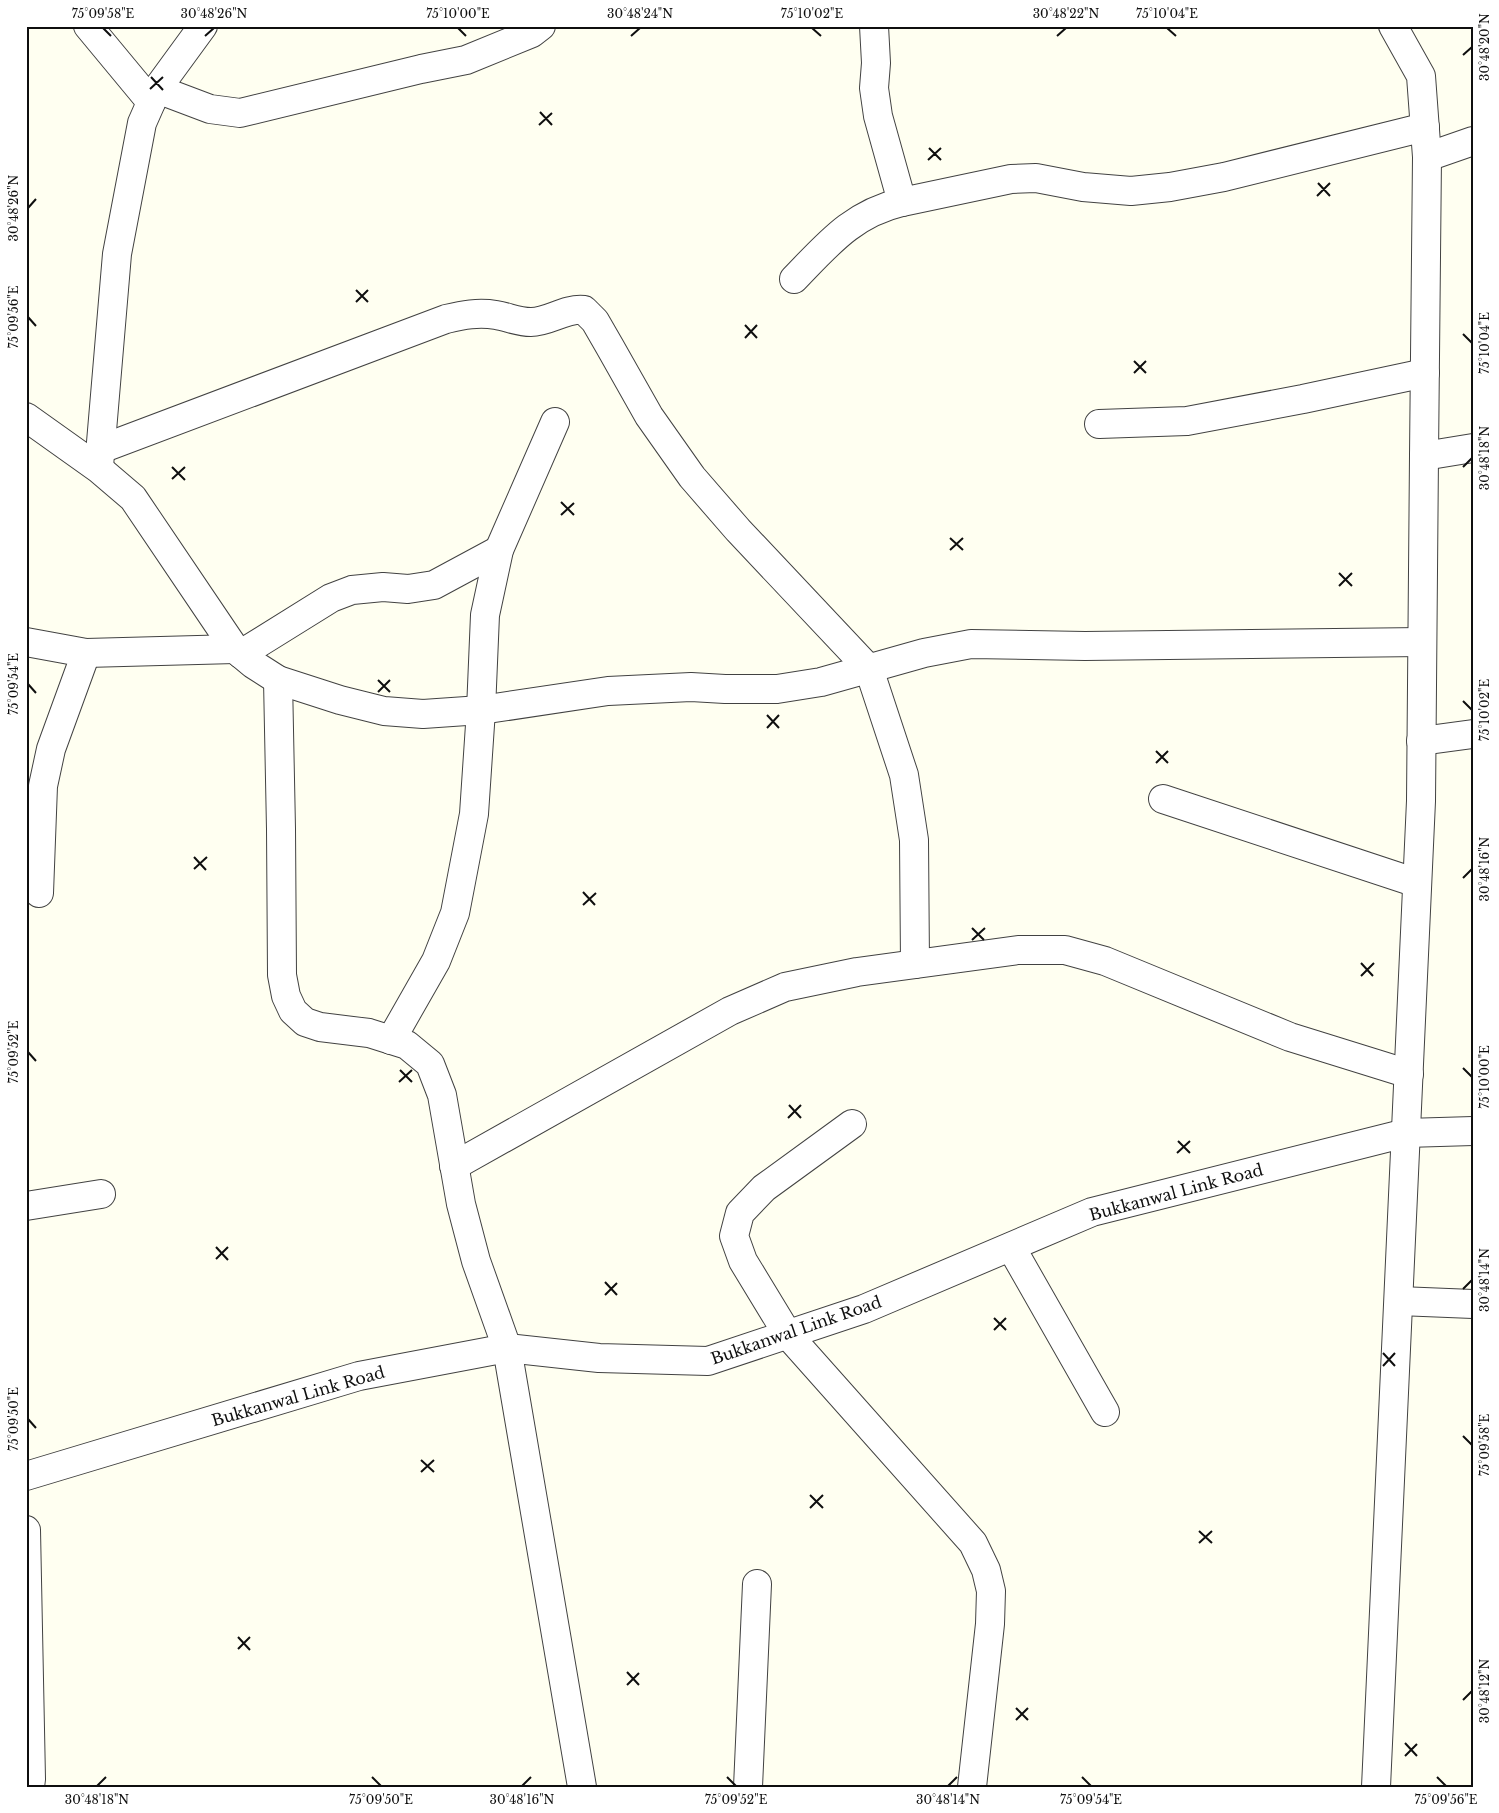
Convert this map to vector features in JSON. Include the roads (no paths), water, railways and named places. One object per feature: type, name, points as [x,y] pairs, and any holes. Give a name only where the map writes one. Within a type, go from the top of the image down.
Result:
[{"type":"street","points":[[88,26],[154,96],[210,109],[240,113],[421,69],[466,60],[532,33],[541,26]]},
{"type":"street","points":[[100,459],[118,254],[142,123],[154,96],[203,26]]},
{"type":"street","points":[[874,26],[876,63],[874,88],[878,116],[902,202]]},
{"type":"street","points":[[1376,1787],[1421,801],[1427,157],[1421,76],[1392,26]]},
{"type":"street","points":[[794,279],[839,233],[853,222],[892,204],[1019,179],[1036,178],[1083,187],[1131,191],[1170,186],[1224,177],[1425,127]]},
{"type":"street","points":[[1427,157],[1473,141]]},
{"type":"street","points":[[100,459],[446,319],[471,313],[496,315],[512,320],[531,322],[551,319],[572,310],[584,310],[595,321],[649,416],[692,477],[738,530],[869,669],[904,775],[914,840],[916,964]]},
{"type":"street","points":[[1099,424],[1187,421],[1425,373]]},
{"type":"street","points":[[26,418],[100,459],[133,498],[238,652],[252,664],[278,680],[340,700],[384,711],[423,714],[481,710],[608,691],[691,687],[777,689],[821,682],[924,653],[971,644],[1085,646],[1422,642]]},
{"type":"street","points":[[391,1040],[436,961],[455,913],[474,814],[485,616],[499,550],[555,422]]},
{"type":"street","points":[[1424,456],[1473,448]]},
{"type":"street","points":[[26,642],[86,653],[238,652],[331,598],[352,590],[383,587],[408,589],[434,585],[499,550]]},
{"type":"street","points":[[39,893],[43,786],[51,749],[86,653]]},
{"type":"street","points":[[278,680],[282,975],[286,996],[292,1011],[305,1022],[320,1027],[369,1033],[407,1045],[430,1064],[442,1095],[461,1204],[476,1261],[507,1348],[582,1787]]},
{"type":"street","points":[[1421,741],[1473,734]]},
{"type":"street","points":[[1163,800],[1417,883]]},
{"type":"street","points":[[454,1166],[730,1011],[785,987],[857,972],[1018,950],[1065,950],[1105,961],[1290,1037],[1409,1074]]},
{"type":"street","points":[[852,1124],[764,1188],[740,1213],[734,1236],[743,1261],[788,1335],[973,1544],[986,1570],[991,1590],[990,1624],[972,1787]]},
{"type":"street","name":"Bukkanwal Link Road","points":[[26,1476],[359,1376],[507,1348],[598,1358],[708,1361],[864,1309],[1092,1212],[1406,1134],[1473,1131]]},
{"type":"street","points":[[26,1206],[101,1194]]},
{"type":"street","points":[[1011,1247],[1105,1412]]},
{"type":"street","points":[[1399,1301],[1473,1304]]},
{"type":"street","points":[[26,1530],[30,1787]]},
{"type":"street","points":[[748,1787],[757,1584]]}]
